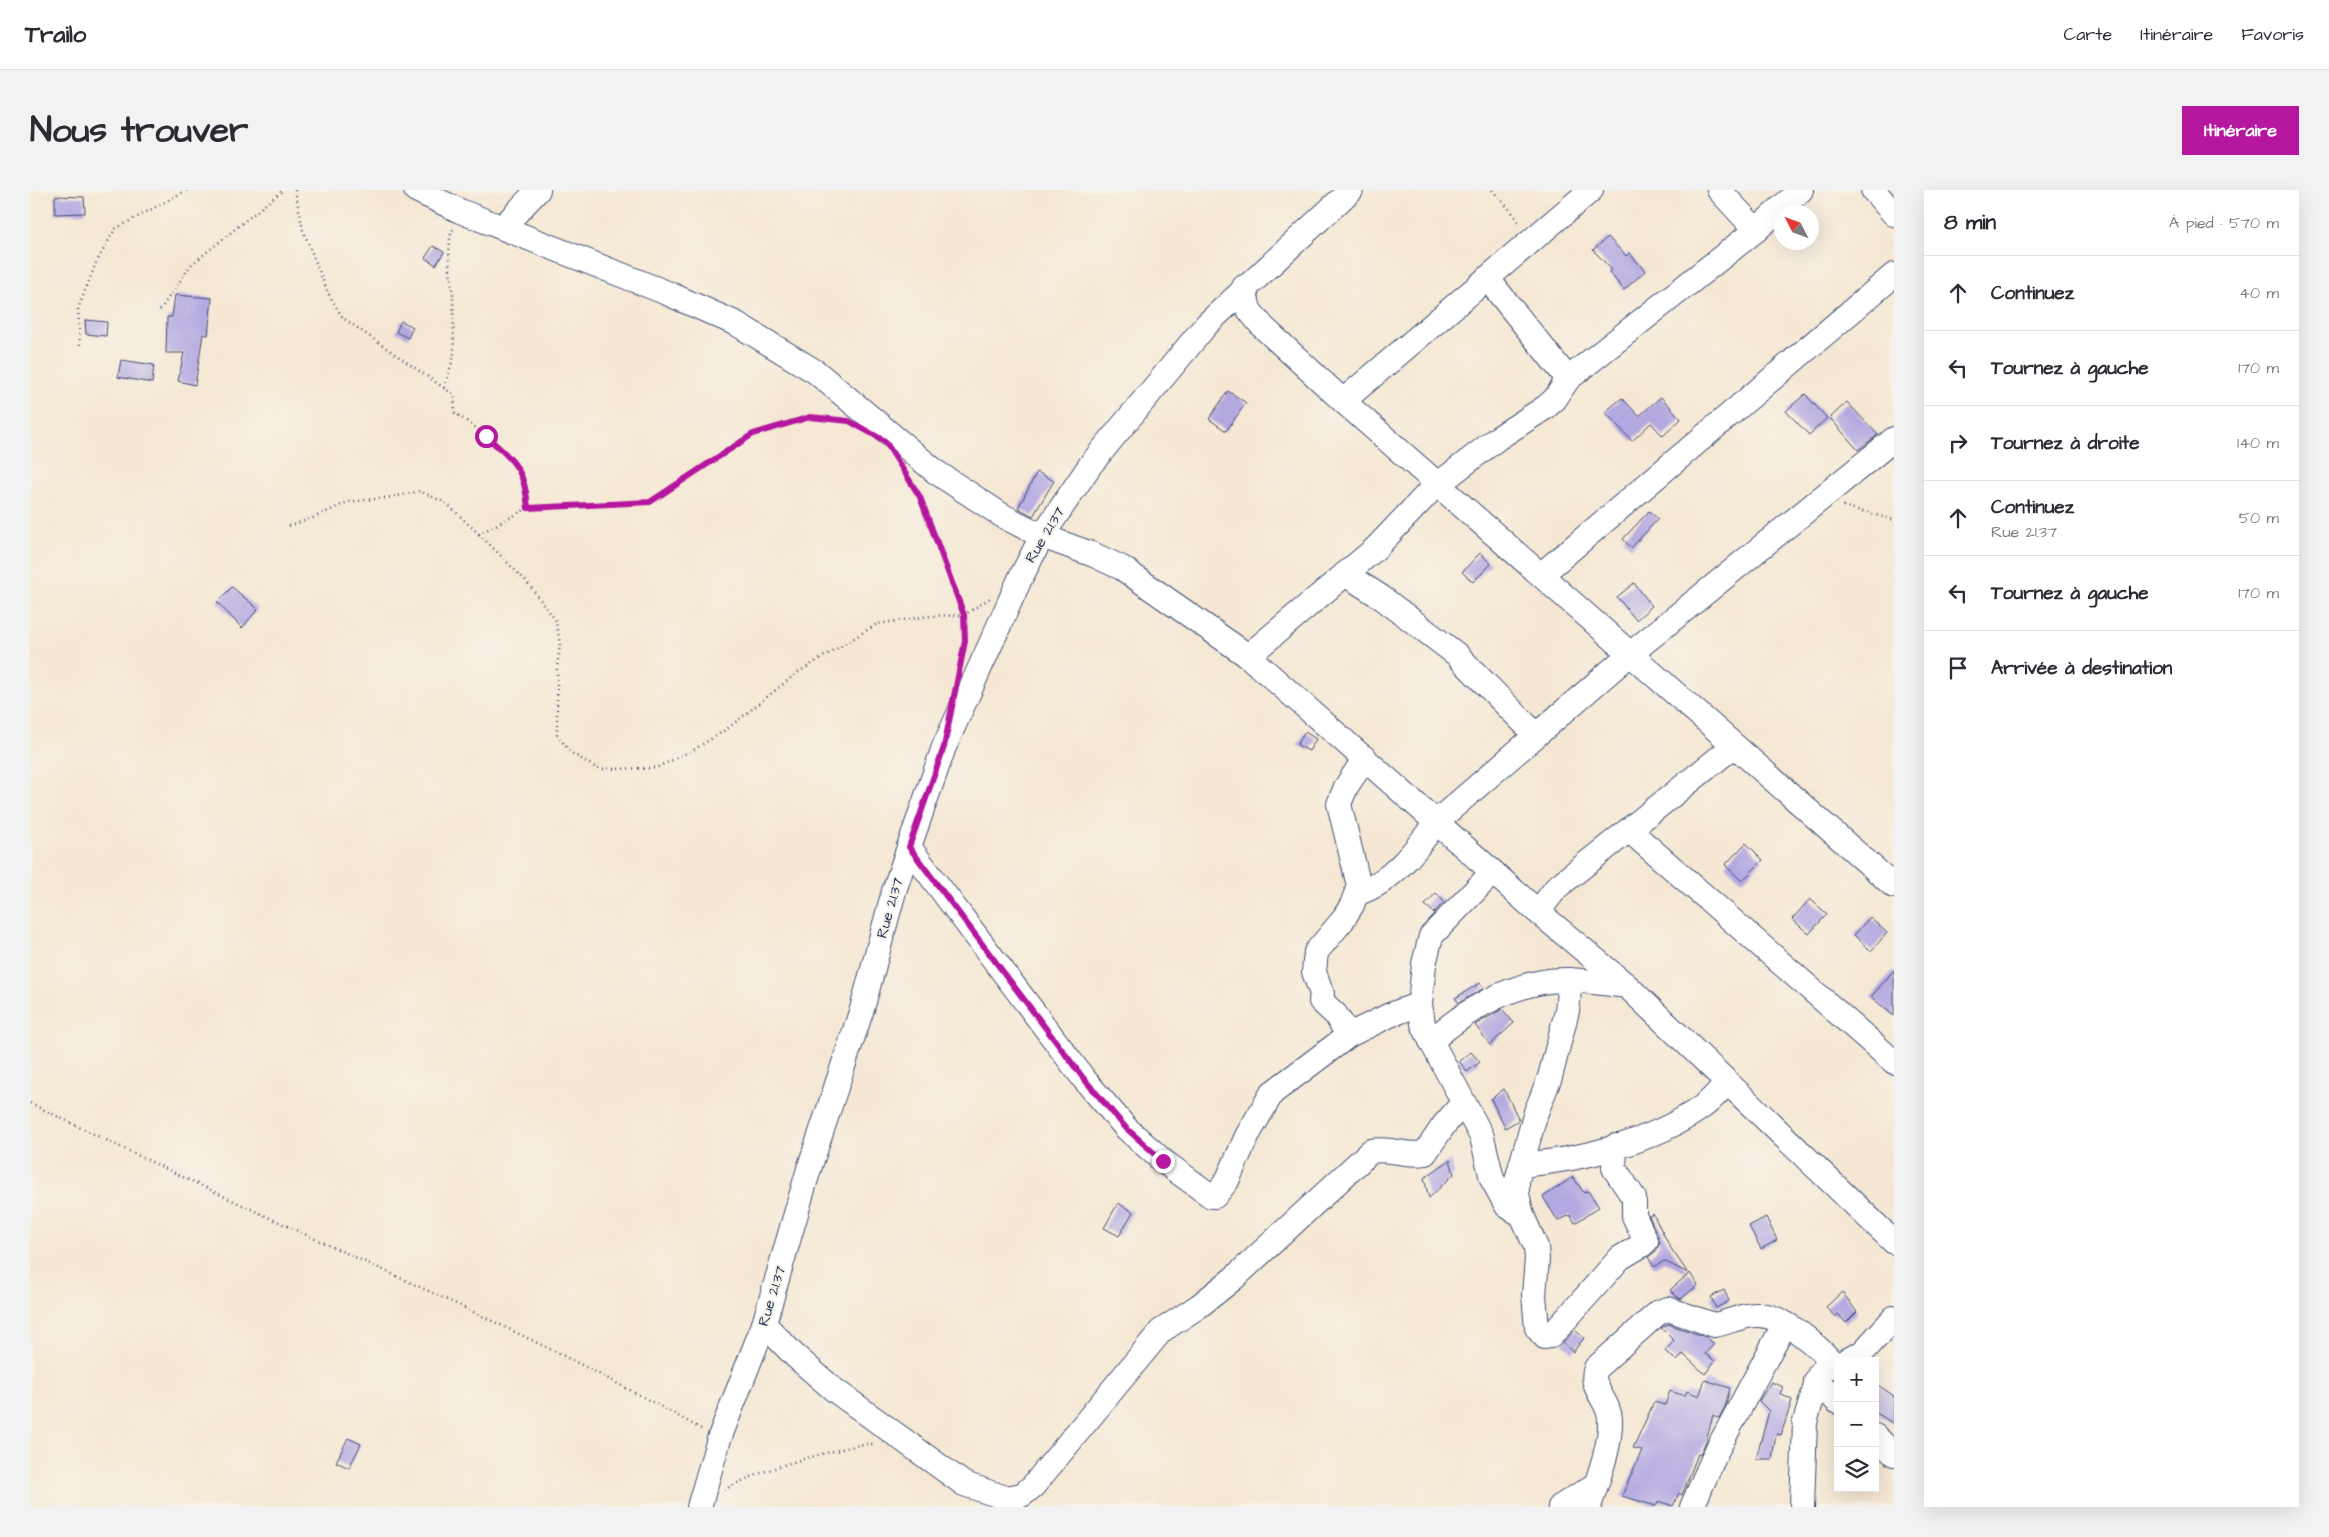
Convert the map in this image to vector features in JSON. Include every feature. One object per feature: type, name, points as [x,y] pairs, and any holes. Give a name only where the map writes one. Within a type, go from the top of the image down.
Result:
[{"type":"street","points":[[416,190],[460,211],[667,293],[737,324],[816,372],[936,472],[1003,516],[1042,536],[1094,555],[1122,568],[1248,656],[1538,912],[1627,986],[1727,1083],[1792,1142],[1894,1242]]},
{"type":"street","points":[[503,227],[538,190]]},
{"type":"street","name":"Rue 21.37","points":[[699,1505],[719,1439],[764,1324],[808,1172],[862,1009],[894,891],[909,847],[944,747],[1007,605],[1042,536],[1091,464],[1139,406],[1207,324],[1244,287],[1351,190]]},
{"type":"street","points":[[1343,401],[1591,190]]},
{"type":"street","points":[[1719,190],[1756,230]]},
{"type":"street","points":[[1248,656],[1375,549],[1439,484],[1498,438],[1546,407],[1555,399],[1568,379],[1756,230],[1801,190]]},
{"type":"street","points":[[1873,190],[1894,214]]},
{"type":"street","points":[[1542,574],[1894,275]]},
{"type":"street","points":[[1487,278],[1568,379]]},
{"type":"street","points":[[1244,287],[1249,310],[1263,327],[1343,401],[1542,574],[1629,655],[1894,886]]},
{"type":"street","points":[[1358,893],[1368,890],[1400,865],[1418,847],[1436,822],[1629,655],[1894,439]]},
{"type":"street","points":[[1345,574],[1381,597],[1456,654],[1536,735]]},
{"type":"street","points":[[1538,912],[1558,887],[1734,746]]},
{"type":"street","points":[[1349,1035],[1322,1001],[1322,994],[1314,972],[1316,952],[1342,921],[1358,893],[1356,867],[1339,804],[1346,787],[1365,758]]},
{"type":"street","points":[[1630,830],[1894,1062]]},
{"type":"street","points":[[909,847],[1090,1086],[1126,1128],[1163,1161],[1211,1196],[1215,1196],[1227,1181],[1247,1136],[1272,1093],[1349,1035],[1390,1015],[1420,1004]]},
{"type":"street","points":[[1493,872],[1431,936],[1424,964],[1420,1004],[1423,1024],[1482,1137],[1492,1178],[1507,1206],[1522,1215]]},
{"type":"street","points":[[1431,1041],[1448,1026],[1490,998],[1543,982],[1570,980],[1627,986]]},
{"type":"street","points":[[1570,980],[1567,1011],[1550,1077],[1536,1112],[1517,1180],[1517,1194],[1522,1215],[1536,1247],[1538,1259],[1534,1295],[1537,1328],[1545,1338],[1551,1336],[1620,1258],[1642,1245],[1646,1240],[1634,1216],[1634,1198],[1614,1168],[1614,1146]]},
{"type":"street","points":[[1521,1165],[1574,1158],[1655,1135],[1704,1107],[1727,1083]]},
{"type":"street","points":[[764,1324],[794,1355],[833,1389],[964,1484],[1018,1502],[1160,1331],[1199,1306],[1234,1278],[1371,1151],[1381,1149],[1393,1150],[1405,1155],[1425,1153],[1463,1103]]},
{"type":"street","points":[[1560,1507],[1592,1496],[1604,1458],[1610,1419],[1608,1407],[1594,1383],[1593,1376],[1596,1368],[1654,1315],[1668,1309],[1714,1325],[1733,1318],[1760,1315],[1784,1325],[1834,1359]]},
{"type":"street","points":[[1852,1357],[1862,1352],[1894,1318]]},
{"type":"street","points":[[1692,1507],[1717,1450],[1784,1325]]},
{"type":"street","points":[[1802,1507],[1806,1422],[1816,1381],[1824,1369],[1834,1365]]},
{"type":"street","points":[[1816,1381],[1834,1398]]},
{"type":"street","points":[[1879,1440],[1894,1454]]},
{"type":"path","points":[[80,345],[78,308],[96,263],[115,229],[187,190]]},
{"type":"path","points":[[160,310],[191,266],[283,190]]},
{"type":"path","points":[[296,190],[304,230],[328,293],[343,318],[454,395],[454,413],[486,436],[514,461],[526,486],[528,508]]},
{"type":"path","points":[[1492,190],[1512,212],[1523,229],[1526,245]]},
{"type":"path","points":[[444,388],[454,356],[450,237],[460,211]]},
{"type":"path","points":[[479,534],[528,508],[650,502],[753,434],[810,417],[849,421]]},
{"type":"path","points":[[900,465],[920,497],[964,615],[965,641],[962,658]]},
{"type":"path","points":[[289,526],[313,518],[348,502],[393,497],[420,491],[446,503],[527,582],[556,621],[560,644],[557,668],[557,734],[570,752],[598,769],[656,768],[695,749],[728,729],[797,673],[877,624],[930,616],[964,615],[996,594]]},
{"type":"path","points":[[1819,500],[1894,520]]},
{"type":"path","points":[[30,1103],[313,1237],[437,1293],[591,1369],[719,1439]]},
{"type":"path","points":[[699,1505],[742,1480],[835,1451],[863,1444],[907,1444]]},
{"type":"building","points":[[55,196],[84,197],[85,213],[55,214]]},
{"type":"building","points":[[1608,237],[1626,256],[1629,253],[1645,271],[1624,290],[1609,272],[1611,269],[1593,250]]},
{"type":"building","points":[[433,246],[444,252],[436,265],[425,258]]},
{"type":"building","points":[[175,295],[212,298],[208,335],[203,334],[195,385],[178,381],[184,353],[166,353],[167,317],[172,317]]},
{"type":"building","points":[[85,320],[107,322],[106,336],[86,334]]},
{"type":"building","points":[[401,321],[413,327],[408,338],[396,332]]},
{"type":"building","points":[[121,360],[154,365],[152,383],[118,377]]},
{"type":"building","points":[[1228,391],[1246,403],[1226,431],[1209,419]]},
{"type":"building","points":[[1805,394],[1827,418],[1809,435],[1786,411]]},
{"type":"building","points":[[1661,397],[1681,419],[1663,436],[1651,423],[1632,441],[1605,412],[1622,398],[1639,416]]},
{"type":"building","points":[[1847,402],[1878,435],[1858,450],[1830,418]]},
{"type":"building","points":[[1037,472],[1054,481],[1033,516],[1018,508]]},
{"type":"building","points":[[1649,511],[1658,519],[1631,548],[1623,539]]},
{"type":"building","points":[[1480,553],[1491,564],[1473,582],[1462,572]]},
{"type":"building","points":[[1634,583],[1652,606],[1636,620],[1617,597]]},
{"type":"building","points":[[232,587],[258,609],[242,628],[217,602]]},
{"type":"building","points":[[1305,732],[1316,739],[1309,751],[1297,745]]},
{"type":"building","points":[[1746,843],[1763,860],[1742,881],[1725,865]]},
{"type":"building","points":[[1436,893],[1444,902],[1434,913],[1425,905]]},
{"type":"building","points":[[1810,899],[1827,914],[1809,934],[1792,919]]},
{"type":"building","points":[[1870,917],[1887,933],[1871,951],[1854,935]]},
{"type":"building","points":[[1894,970],[1894,1016],[1871,997]]},
{"type":"building","points":[[1480,983],[1484,988],[1459,1003],[1455,998]]},
{"type":"building","points":[[1502,1009],[1514,1023],[1490,1045],[1475,1025]]},
{"type":"building","points":[[1471,1052],[1480,1062],[1467,1072],[1459,1061]]},
{"type":"building","points":[[1504,1089],[1519,1120],[1505,1128],[1491,1099]]},
{"type":"building","points":[[1450,1160],[1454,1174],[1429,1198],[1424,1178]]},
{"type":"building","points":[[1573,1177],[1584,1193],[1588,1191],[1599,1207],[1575,1223],[1570,1215],[1558,1221],[1543,1197]]},
{"type":"building","points":[[1118,1203],[1133,1212],[1119,1236],[1104,1228]]},
{"type":"building","points":[[1653,1214],[1670,1247],[1688,1273],[1664,1261],[1654,1267],[1648,1257],[1656,1251],[1660,1243],[1649,1216]]},
{"type":"building","points":[[1766,1217],[1777,1240],[1761,1249],[1749,1226]]},
{"type":"building","points":[[1690,1273],[1698,1285],[1681,1299],[1670,1290]]},
{"type":"building","points":[[1724,1290],[1729,1301],[1716,1308],[1711,1297]]},
{"type":"building","points":[[1842,1292],[1857,1312],[1846,1323],[1838,1314],[1835,1317],[1826,1307]]},
{"type":"building","points":[[1668,1324],[1706,1337],[1714,1344],[1705,1354],[1715,1361],[1705,1374],[1683,1354],[1677,1361],[1665,1351],[1674,1341],[1661,1328]]},
{"type":"building","points":[[1575,1330],[1584,1338],[1573,1352],[1563,1343]]},
{"type":"building","points":[[1705,1380],[1730,1388],[1725,1407],[1719,1418],[1713,1415],[1706,1441],[1700,1455],[1698,1454],[1682,1495],[1679,1493],[1673,1506],[1659,1501],[1656,1506],[1622,1496],[1642,1450],[1633,1448],[1654,1402],[1665,1405],[1670,1391],[1685,1396],[1687,1391],[1699,1396]]},
{"type":"building","points":[[1771,1382],[1783,1387],[1780,1394],[1792,1400],[1781,1435],[1776,1434],[1772,1459],[1756,1459],[1769,1411],[1759,1401]]},
{"type":"building","points":[[1879,1386],[1894,1396],[1894,1424],[1879,1415]]},
{"type":"building","points":[[348,1438],[361,1444],[349,1468],[336,1462]]},
{"type":"route","points":[[486,436],[514,461],[526,486],[528,508],[650,502],[753,434],[810,417],[849,421],[885,441],[920,497],[964,615],[965,641],[944,747],[909,847],[1084,1079],[1126,1128],[1163,1161]]}]
